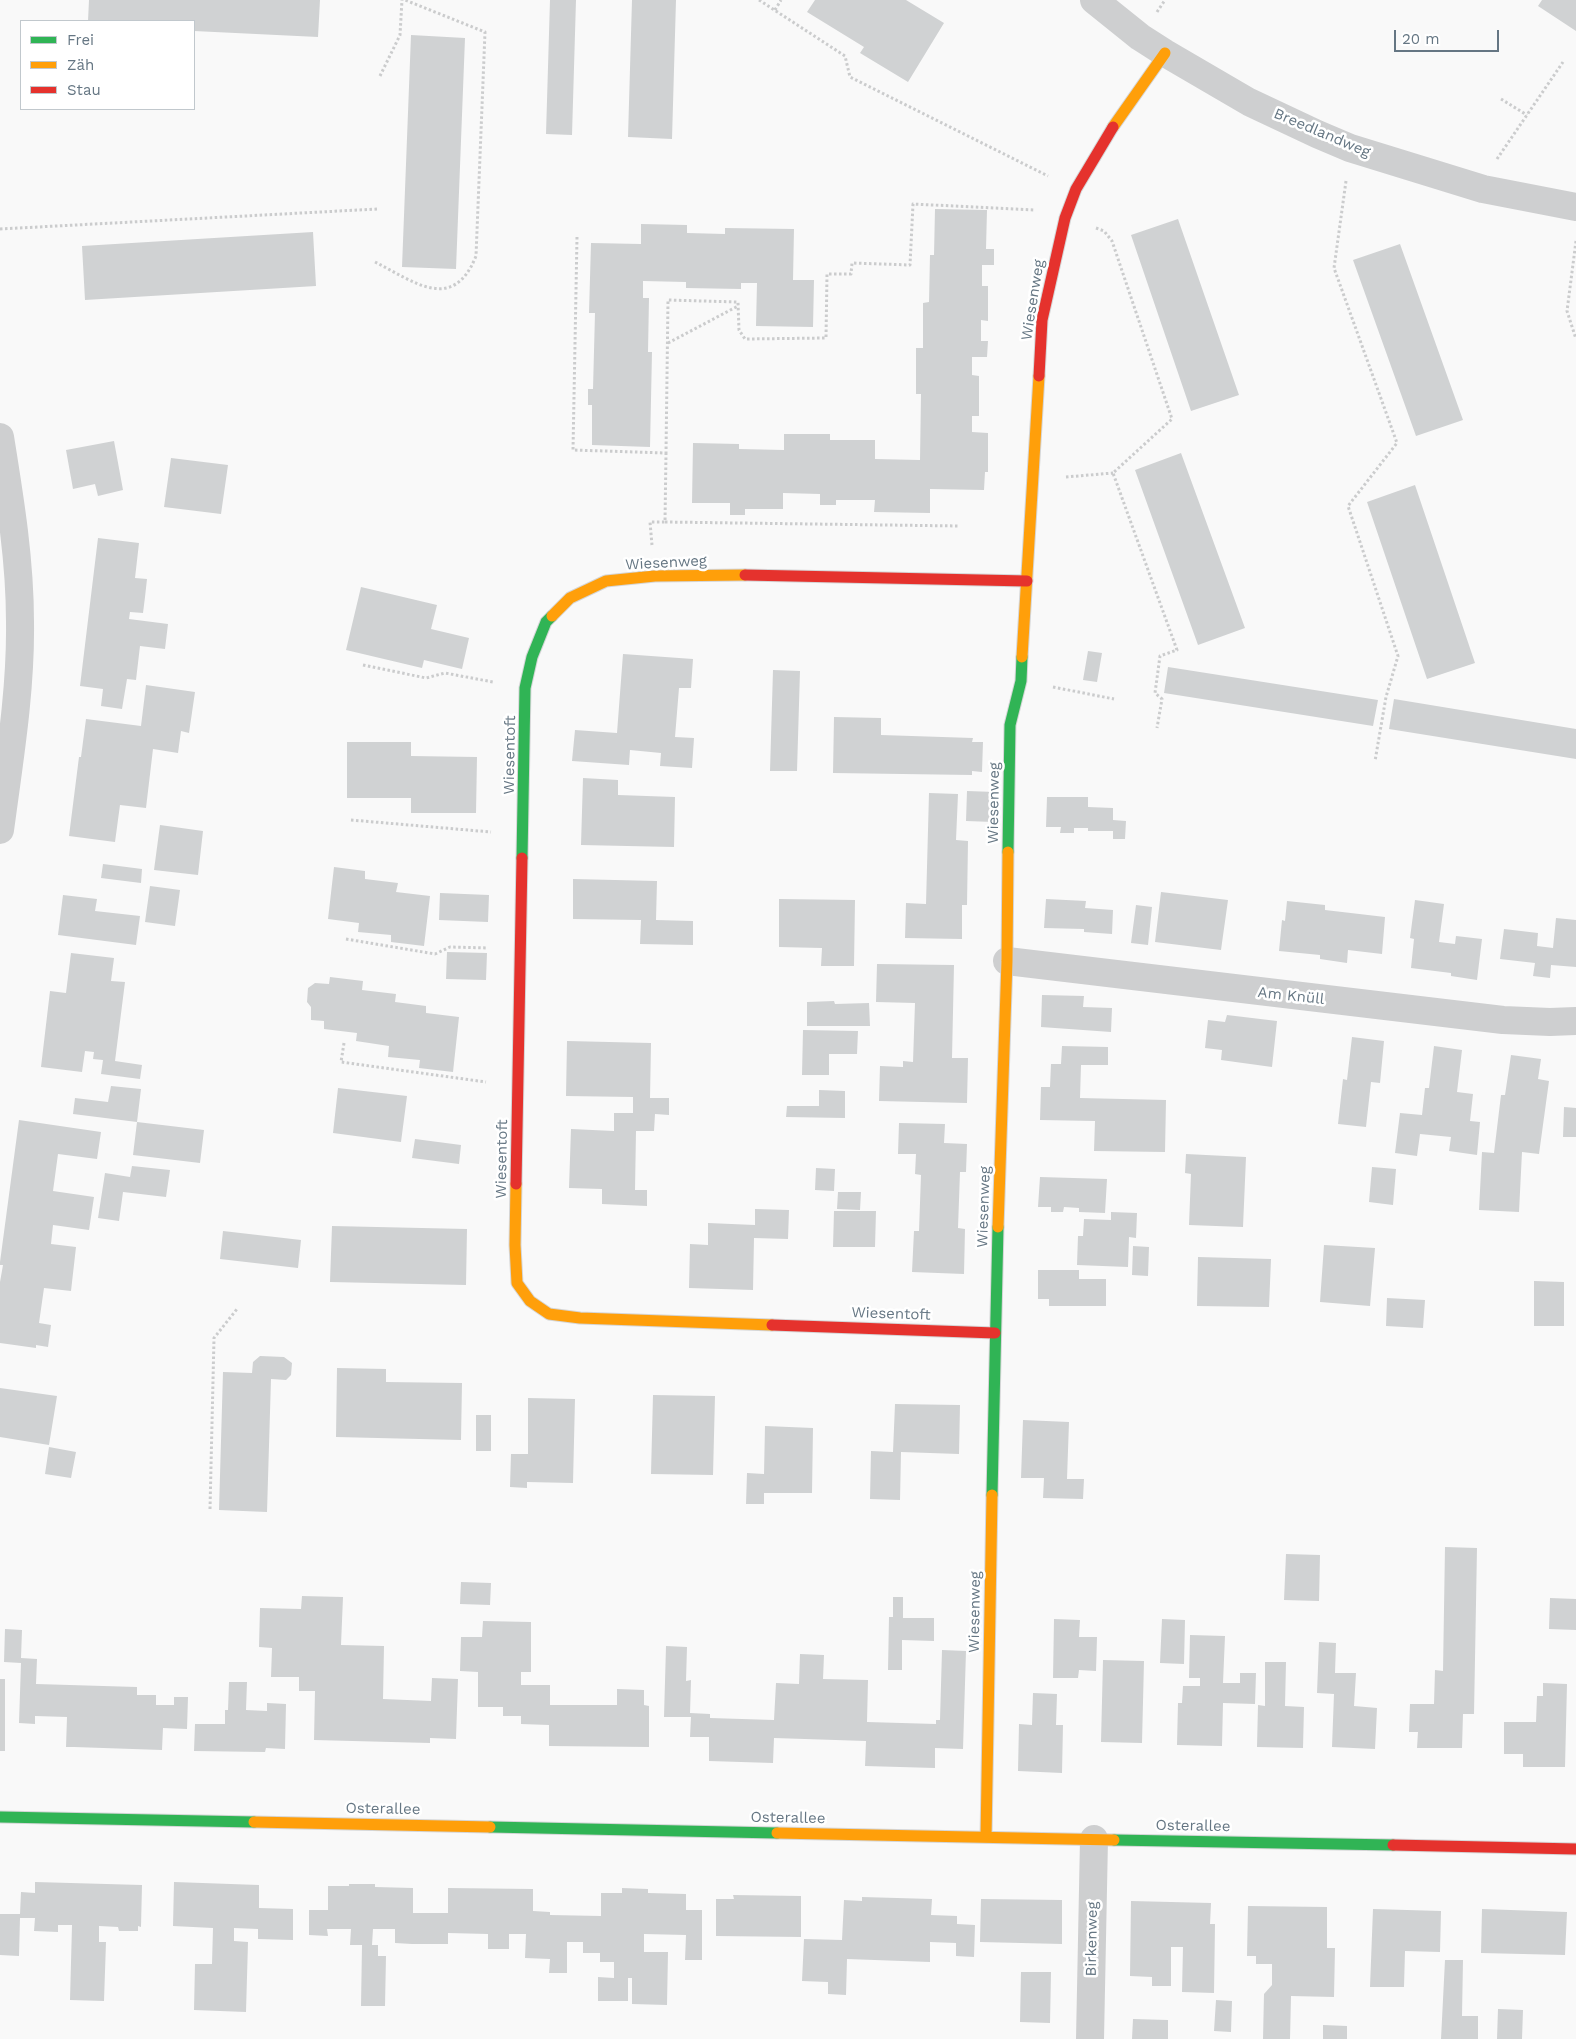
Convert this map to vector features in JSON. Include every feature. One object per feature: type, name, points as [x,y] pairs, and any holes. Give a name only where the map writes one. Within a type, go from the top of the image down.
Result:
[{"type":"street","name":"Breedlandweg","points":[[1094,0],[1140,37],[1249,102],[1350,148],[1483,189],[1576,207]]},
{"type":"street","name":"Wiesenweg","points":[[986,1837],[995,1334],[1007,961],[1010,724],[1020,681],[1042,320],[1065,218],[1076,189],[1114,126],[1164,52]]},
{"type":"street","points":[[0,437],[14,527],[20,623],[15,717],[0,830]]},
{"type":"street","name":"Wiesenweg","points":[[606,581],[655,576],[1027,581]]},
{"type":"street","name":"Wiesentoft","points":[[606,581],[570,598],[546,622],[532,657],[525,688],[515,1245],[517,1283],[530,1301],[549,1314],[580,1318],[995,1334]]},
{"type":"street","name":"Am Knüll","points":[[1007,961],[1503,1020],[1576,1021]]},
{"type":"street","name":"Osterallee","points":[[0,1817],[1576,1849]]},
{"type":"street","name":"Birkenweg","points":[[1090,2039],[1094,1839]]},
{"type":"path","points":[[375,262],[428,288],[444,289],[461,281],[470,272],[476,256],[484,32],[404,0],[400,35],[380,76]]},
{"type":"path","points":[[759,0],[845,56],[850,77],[1076,189]]},
{"type":"path","points":[[775,10],[782,0]]},
{"type":"path","points":[[1483,189],[1496,161],[1563,62]]},
{"type":"path","points":[[1501,99],[1527,115]]},
{"type":"path","points":[[1350,148],[1334,268],[1397,444],[1348,506],[1398,656],[1386,697],[1375,761]]},
{"type":"path","points":[[665,522],[668,300],[738,302],[739,330],[745,339],[826,338],[827,274],[851,274],[852,263],[910,266],[914,204],[1046,210],[1104,231],[1112,241],[1172,419],[1113,473],[1033,479]]},
{"type":"path","points":[[0,229],[377,209]]},
{"type":"path","points":[[577,238],[573,450],[666,453]]},
{"type":"path","points":[[1576,241],[1566,311],[1576,339]]},
{"type":"path","points":[[667,343],[738,306]]},
{"type":"path","points":[[1113,473],[1177,650],[1160,656],[1155,693],[1162,699],[1157,728]]},
{"type":"path","points":[[655,576],[650,522],[960,526]]},
{"type":"path","points":[[363,665],[426,678],[445,673],[525,688]]},
{"type":"path","points":[[1020,681],[1114,700]]},
{"type":"path","points":[[351,820],[479,830]]},
{"type":"path","points":[[346,939],[434,954],[450,947]]},
{"type":"path","points":[[344,1042],[342,1062],[518,1086]]},
{"type":"path","points":[[210,1509],[214,1338],[238,1309]]},
{"type":"building","points":[[89,0],[320,0],[318,37],[195,31],[195,20],[88,20]]},
{"type":"building","points":[[550,0],[576,0],[572,135],[546,134]]},
{"type":"building","points":[[632,0],[676,0],[672,139],[628,137]]},
{"type":"building","points":[[815,0],[906,0],[944,23],[908,82],[860,53],[864,47],[807,12]]},
{"type":"building","points":[[1542,0],[1576,0],[1576,31],[1538,6]]},
{"type":"building","points":[[411,35],[465,38],[456,269],[402,267]]},
{"type":"building","points":[[935,209],[987,210],[986,249],[994,249],[994,265],[982,265],[982,286],[988,286],[988,321],[981,320],[981,341],[988,341],[987,357],[972,357],[972,375],[979,376],[979,416],[972,416],[972,432],[988,433],[988,472],[985,472],[984,490],[930,489],[930,513],[874,512],[875,500],[836,500],[836,505],[820,505],[820,494],[783,493],[783,509],[745,509],[745,515],[730,515],[730,503],[692,503],[693,443],[739,444],[739,449],[784,450],[784,434],[830,434],[830,440],[875,440],[875,459],[920,460],[921,394],[916,394],[916,348],[923,348],[923,303],[929,302],[930,255],[934,255]]},
{"type":"building","points":[[1178,219],[1239,395],[1191,411],[1131,235]]},
{"type":"building","points":[[641,224],[687,225],[687,233],[725,234],[725,228],[794,229],[793,280],[814,280],[813,327],[756,326],[757,283],[741,283],[741,289],[686,288],[686,282],[643,281],[643,298],[649,298],[648,352],[652,352],[650,447],[592,445],[592,405],[588,405],[588,389],[593,389],[595,313],[589,313],[591,243],[641,244]]},
{"type":"building","points":[[313,232],[316,286],[85,300],[82,246]]},
{"type":"building","points":[[1400,244],[1463,420],[1416,436],[1353,260]]},
{"type":"building","points":[[114,441],[123,490],[98,496],[95,484],[73,489],[66,450]]},
{"type":"building","points":[[1181,453],[1245,628],[1198,645],[1135,470]]},
{"type":"building","points":[[171,458],[228,465],[221,514],[164,507]]},
{"type":"building","points":[[1415,485],[1475,663],[1427,679],[1367,502]]},
{"type":"building","points":[[98,538],[139,543],[135,578],[147,579],[143,613],[130,612],[129,619],[168,624],[165,649],[140,646],[136,680],[127,679],[122,709],[101,706],[103,689],[80,686]]},
{"type":"building","points":[[361,587],[437,605],[431,629],[469,638],[462,669],[424,660],[422,668],[346,650]]},
{"type":"building","points":[[1088,651],[1102,653],[1097,682],[1083,680]]},
{"type":"building","points":[[623,654],[693,659],[691,688],[679,688],[675,737],[694,738],[692,768],[660,766],[661,753],[630,750],[629,765],[572,761],[575,730],[617,733]]},
{"type":"building","points":[[1168,667],[1378,700],[1373,726],[1164,693]]},
{"type":"building","points":[[773,670],[800,671],[797,771],[770,771]]},
{"type":"building","points":[[146,685],[195,692],[189,733],[181,731],[178,753],[153,749],[146,808],[120,805],[115,842],[69,836],[86,719],[141,726]]},
{"type":"building","points":[[1394,699],[1576,729],[1576,759],[1389,729]]},
{"type":"building","points":[[834,717],[881,718],[881,735],[973,738],[972,742],[983,742],[982,772],[972,771],[972,775],[833,773]]},
{"type":"building","points":[[347,742],[411,742],[411,756],[477,757],[476,813],[411,813],[411,798],[347,798]]},
{"type":"building","points":[[583,778],[618,780],[618,795],[675,797],[674,847],[581,845]]},
{"type":"building","points":[[967,791],[995,792],[994,822],[966,821]]},
{"type":"building","points":[[929,793],[958,794],[956,840],[968,841],[967,905],[962,905],[962,939],[905,938],[906,903],[926,904]]},
{"type":"building","points":[[1047,797],[1088,797],[1088,807],[1113,808],[1113,820],[1126,821],[1125,839],[1113,839],[1113,831],[1088,831],[1088,828],[1074,828],[1074,833],[1060,833],[1061,827],[1046,827]]},
{"type":"building","points":[[160,825],[203,831],[198,875],[154,870]]},
{"type":"building","points":[[103,864],[142,869],[141,883],[101,878]]},
{"type":"building","points":[[334,867],[365,871],[365,879],[398,883],[396,892],[430,896],[424,946],[391,942],[391,935],[358,932],[359,923],[328,919]]},
{"type":"building","points":[[573,879],[657,881],[656,920],[693,921],[693,945],[640,944],[641,920],[573,919]]},
{"type":"building","points":[[150,886],[180,890],[175,926],[145,922]]},
{"type":"building","points":[[1161,892],[1228,900],[1221,950],[1155,942]]},
{"type":"building","points":[[440,893],[489,895],[488,922],[439,920]]},
{"type":"building","points":[[63,895],[97,899],[95,911],[140,916],[136,945],[58,935]]},
{"type":"building","points":[[779,899],[855,900],[854,966],[821,966],[822,948],[779,947]]},
{"type":"building","points":[[1046,899],[1086,901],[1085,908],[1113,910],[1112,934],[1084,932],[1084,929],[1044,928]]},
{"type":"building","points":[[1415,900],[1444,904],[1439,942],[1455,944],[1456,936],[1482,939],[1477,980],[1451,976],[1451,973],[1411,968],[1414,939],[1410,938]]},
{"type":"building","points":[[1287,901],[1325,905],[1325,910],[1385,917],[1382,954],[1348,950],[1347,963],[1320,959],[1320,955],[1279,951],[1282,920],[1285,921]]},
{"type":"building","points":[[1136,905],[1152,907],[1148,945],[1131,943]]},
{"type":"building","points":[[1556,918],[1576,920],[1576,967],[1551,965],[1550,978],[1533,976],[1535,963],[1500,959],[1504,929],[1538,933],[1537,946],[1553,948]]},
{"type":"building","points":[[447,952],[487,953],[486,980],[446,979]]},
{"type":"building","points":[[71,953],[114,958],[111,981],[125,982],[115,1061],[142,1065],[140,1079],[101,1074],[103,1060],[93,1059],[94,1052],[85,1051],[82,1072],[41,1067],[50,991],[66,993]]},
{"type":"building","points":[[877,964],[954,965],[952,1058],[968,1058],[967,1103],[879,1101],[880,1066],[903,1067],[903,1061],[913,1062],[915,1003],[876,1002]]},
{"type":"building","points":[[330,977],[363,981],[362,990],[396,994],[395,1002],[426,1006],[426,1013],[459,1017],[453,1072],[419,1068],[420,1060],[388,1057],[389,1046],[356,1041],[357,1033],[324,1029],[324,1021],[311,1020],[311,1007],[307,1002],[308,988],[315,983],[329,984]]},
{"type":"building","points":[[1042,995],[1084,996],[1083,1007],[1112,1008],[1111,1032],[1041,1027]]},
{"type":"building","points":[[834,1001],[835,1004],[869,1003],[870,1026],[807,1026],[807,1002]]},
{"type":"building","points":[[1227,1015],[1277,1021],[1272,1067],[1221,1060],[1222,1050],[1205,1048],[1208,1020],[1225,1022]]},
{"type":"building","points":[[803,1030],[858,1031],[857,1054],[829,1054],[829,1075],[802,1075]]},
{"type":"building","points":[[1352,1037],[1384,1041],[1380,1083],[1371,1082],[1366,1127],[1338,1124],[1343,1079],[1347,1080]]},
{"type":"building","points":[[567,1041],[651,1043],[650,1098],[669,1098],[669,1115],[655,1114],[654,1131],[636,1131],[635,1190],[647,1190],[647,1206],[602,1204],[602,1189],[569,1188],[571,1129],[614,1131],[614,1113],[633,1113],[633,1097],[566,1096]]},
{"type":"building","points":[[1062,1046],[1108,1047],[1108,1065],[1081,1065],[1080,1098],[1166,1100],[1165,1152],[1094,1151],[1095,1121],[1040,1120],[1041,1087],[1050,1087],[1051,1064],[1061,1064]]},
{"type":"building","points":[[1434,1046],[1462,1050],[1457,1092],[1473,1094],[1470,1121],[1480,1122],[1477,1155],[1449,1151],[1451,1137],[1420,1134],[1417,1156],[1395,1153],[1400,1113],[1422,1115],[1425,1088],[1429,1088]]},
{"type":"building","points":[[1511,1055],[1541,1059],[1538,1079],[1549,1081],[1539,1154],[1522,1152],[1519,1212],[1479,1210],[1482,1152],[1494,1153],[1501,1095],[1505,1095]]},
{"type":"building","points":[[111,1086],[141,1089],[137,1122],[73,1114],[75,1098],[108,1102]]},
{"type":"building","points":[[338,1088],[407,1096],[401,1142],[333,1133]]},
{"type":"building","points":[[819,1090],[845,1091],[845,1118],[786,1117],[787,1106],[819,1106]]},
{"type":"building","points":[[1564,1107],[1576,1108],[1576,1137],[1563,1137]]},
{"type":"building","points":[[19,1120],[101,1132],[97,1159],[58,1154],[53,1191],[94,1197],[89,1230],[53,1225],[51,1244],[76,1247],[71,1291],[44,1288],[39,1323],[51,1325],[48,1347],[36,1345],[36,1348],[0,1343],[0,1282],[3,1265],[0,1265],[0,1262]]},
{"type":"building","points":[[137,1122],[204,1130],[200,1163],[133,1155]]},
{"type":"building","points":[[899,1123],[945,1124],[944,1143],[967,1144],[966,1172],[960,1172],[958,1228],[965,1229],[964,1274],[912,1272],[914,1231],[919,1231],[921,1175],[915,1174],[916,1154],[898,1154]]},
{"type":"building","points":[[415,1139],[461,1145],[459,1164],[412,1158]]},
{"type":"building","points":[[1186,1154],[1246,1157],[1243,1227],[1189,1225],[1191,1174],[1185,1173]]},
{"type":"building","points":[[132,1166],[170,1170],[166,1197],[123,1192],[119,1221],[98,1218],[105,1173],[130,1177]]},
{"type":"building","points":[[1372,1167],[1396,1169],[1393,1205],[1369,1202]]},
{"type":"building","points":[[816,1168],[835,1169],[834,1191],[815,1190]]},
{"type":"building","points":[[1040,1177],[1107,1179],[1105,1213],[1079,1212],[1079,1208],[1064,1207],[1063,1212],[1051,1212],[1051,1207],[1038,1207]]},
{"type":"building","points":[[838,1192],[861,1192],[860,1210],[837,1209]]},
{"type":"building","points":[[755,1209],[789,1210],[788,1239],[754,1238],[753,1290],[689,1288],[690,1244],[708,1245],[708,1223],[755,1225]]},
{"type":"building","points":[[834,1211],[876,1211],[875,1247],[833,1247]]},
{"type":"building","points":[[1111,1212],[1137,1213],[1136,1238],[1129,1237],[1128,1267],[1077,1265],[1078,1236],[1083,1236],[1084,1219],[1111,1220]]},
{"type":"building","points":[[332,1226],[467,1229],[466,1285],[330,1282]]},
{"type":"building","points":[[223,1231],[301,1240],[298,1268],[220,1259]]},
{"type":"building","points":[[1324,1245],[1375,1248],[1370,1306],[1320,1302]]},
{"type":"building","points":[[1133,1246],[1149,1247],[1148,1276],[1132,1275]]},
{"type":"building","points":[[1198,1257],[1271,1259],[1269,1307],[1197,1306]]},
{"type":"building","points":[[1038,1270],[1079,1270],[1079,1279],[1106,1279],[1106,1306],[1049,1306],[1049,1299],[1038,1299]]},
{"type":"building","points":[[1534,1281],[1564,1282],[1564,1326],[1534,1326]]},
{"type":"building","points":[[1387,1298],[1425,1300],[1423,1328],[1386,1326]]},
{"type":"building","points":[[260,1356],[284,1357],[292,1363],[291,1375],[286,1380],[271,1379],[267,1512],[219,1510],[223,1372],[252,1373],[253,1362]]},
{"type":"building","points":[[337,1368],[386,1369],[386,1382],[462,1383],[461,1440],[336,1437]]},
{"type":"building","points":[[0,1388],[57,1396],[49,1445],[0,1437]]},
{"type":"building","points":[[653,1395],[715,1396],[713,1475],[651,1474]]},
{"type":"building","points":[[528,1398],[575,1399],[573,1483],[527,1482],[527,1488],[510,1487],[511,1454],[528,1454]]},
{"type":"building","points":[[895,1404],[960,1405],[959,1454],[901,1452],[900,1500],[870,1499],[871,1451],[893,1452]]},
{"type":"building","points":[[476,1415],[491,1415],[491,1451],[476,1451]]},
{"type":"building","points":[[1023,1420],[1069,1422],[1067,1479],[1084,1479],[1083,1499],[1043,1498],[1044,1478],[1021,1478]]},
{"type":"building","points":[[765,1426],[813,1428],[812,1493],[764,1493],[764,1504],[746,1504],[747,1473],[764,1474]]},
{"type":"building","points":[[49,1447],[76,1452],[71,1478],[45,1474]]},
{"type":"building","points":[[1445,1547],[1477,1548],[1474,1714],[1463,1714],[1462,1748],[1417,1748],[1418,1732],[1409,1732],[1410,1704],[1434,1704],[1435,1670],[1443,1671]]},
{"type":"building","points":[[1286,1554],[1320,1555],[1319,1601],[1284,1600]]},
{"type":"building","points":[[461,1582],[491,1583],[490,1605],[460,1604]]},
{"type":"building","points":[[302,1596],[343,1597],[341,1645],[384,1646],[383,1699],[431,1701],[432,1678],[458,1679],[456,1739],[430,1738],[430,1743],[314,1740],[315,1691],[299,1691],[299,1677],[271,1677],[272,1648],[259,1647],[260,1608],[301,1609]]},
{"type":"building","points":[[893,1597],[903,1597],[903,1618],[934,1618],[934,1641],[902,1640],[902,1670],[888,1670],[889,1617],[893,1617]]},
{"type":"building","points":[[1550,1598],[1576,1599],[1576,1630],[1549,1629]]},
{"type":"building","points":[[1054,1619],[1080,1620],[1079,1637],[1097,1637],[1096,1671],[1079,1670],[1078,1678],[1053,1678]]},
{"type":"building","points":[[1162,1619],[1185,1620],[1184,1664],[1160,1663]]},
{"type":"building","points":[[483,1621],[531,1622],[531,1672],[521,1672],[521,1685],[550,1685],[550,1705],[617,1705],[617,1689],[644,1690],[644,1705],[649,1706],[649,1747],[549,1746],[549,1725],[521,1724],[521,1716],[503,1716],[503,1707],[478,1707],[478,1672],[460,1671],[461,1637],[482,1637]]},
{"type":"building","points":[[5,1629],[22,1630],[21,1658],[37,1659],[36,1684],[137,1687],[137,1695],[156,1695],[156,1705],[174,1705],[174,1697],[188,1697],[187,1729],[163,1728],[162,1750],[66,1747],[67,1717],[35,1716],[35,1724],[19,1723],[21,1663],[4,1662]]},
{"type":"building","points":[[1190,1635],[1225,1636],[1223,1683],[1240,1683],[1240,1673],[1256,1673],[1255,1704],[1223,1703],[1222,1746],[1177,1745],[1178,1703],[1182,1703],[1183,1686],[1200,1686],[1200,1678],[1189,1678]]},
{"type":"building","points":[[1319,1642],[1336,1643],[1335,1673],[1356,1673],[1354,1706],[1377,1708],[1375,1749],[1332,1747],[1334,1694],[1317,1693]]},
{"type":"building","points":[[666,1646],[687,1647],[686,1681],[691,1680],[690,1713],[710,1714],[710,1718],[774,1720],[776,1683],[799,1684],[800,1654],[824,1655],[823,1679],[868,1680],[867,1722],[936,1724],[936,1720],[940,1720],[942,1650],[966,1651],[963,1749],[935,1748],[935,1768],[865,1766],[866,1741],[774,1738],[773,1763],[709,1761],[709,1737],[690,1737],[691,1717],[664,1717]]},
{"type":"building","points":[[1103,1660],[1144,1661],[1142,1743],[1101,1742]]},
{"type":"building","points":[[1265,1662],[1286,1662],[1285,1706],[1304,1707],[1303,1748],[1257,1747],[1258,1705],[1265,1706]]},
{"type":"building","points":[[0,1679],[5,1679],[5,1751],[0,1751]]},
{"type":"building","points":[[229,1682],[247,1682],[246,1710],[267,1711],[267,1703],[286,1704],[285,1749],[266,1748],[265,1752],[194,1751],[195,1724],[225,1724],[225,1710],[228,1710]]},
{"type":"building","points":[[1543,1683],[1567,1684],[1565,1767],[1523,1767],[1523,1754],[1504,1754],[1504,1722],[1536,1722],[1537,1696],[1543,1696]]},
{"type":"building","points":[[1033,1693],[1057,1694],[1056,1725],[1063,1725],[1062,1773],[1018,1771],[1019,1724],[1032,1725]]},
{"type":"building","points":[[35,1882],[142,1885],[141,1927],[138,1926],[138,1931],[119,1931],[118,1927],[99,1926],[99,1942],[106,1942],[104,2001],[70,2000],[72,1925],[58,1925],[58,1932],[34,1931],[35,1918],[20,1918],[19,1956],[0,1955],[0,1914],[20,1914],[21,1892],[35,1893]]},
{"type":"building","points":[[174,1882],[259,1885],[259,1908],[293,1909],[293,1940],[258,1939],[258,1929],[234,1928],[234,1941],[248,1942],[246,2012],[194,2010],[195,1964],[212,1964],[213,1928],[173,1926]]},
{"type":"building","points":[[349,1884],[375,1884],[375,1887],[413,1888],[413,1913],[448,1913],[448,1888],[533,1889],[533,1911],[550,1912],[550,1915],[601,1916],[601,1893],[622,1893],[622,1888],[648,1889],[648,1893],[686,1894],[686,1910],[702,1910],[702,1960],[685,1960],[686,1935],[644,1934],[644,1952],[668,1952],[667,2005],[632,2004],[632,1978],[628,1978],[628,2001],[598,2001],[598,1977],[614,1978],[614,1962],[600,1962],[600,1953],[583,1953],[583,1942],[567,1942],[567,1973],[549,1973],[550,1959],[525,1958],[526,1934],[509,1934],[509,1949],[488,1949],[488,1934],[448,1933],[448,1944],[412,1944],[395,1943],[395,1929],[373,1929],[372,1945],[378,1945],[378,1956],[386,1956],[385,2006],[361,2006],[362,1945],[350,1945],[351,1929],[327,1929],[328,1936],[309,1935],[309,1910],[328,1910],[328,1886],[349,1886]]},
{"type":"building","points":[[733,1895],[801,1896],[801,1937],[716,1936],[716,1899],[734,1899]]},
{"type":"building","points":[[862,1897],[932,1899],[931,1915],[957,1916],[957,1924],[975,1925],[974,1957],[956,1956],[956,1943],[930,1942],[930,1962],[847,1959],[846,1995],[828,1994],[828,1982],[802,1981],[804,1939],[842,1940],[844,1900],[862,1901]]},
{"type":"building","points":[[981,1899],[1062,1900],[1062,1944],[980,1942]]},
{"type":"building","points":[[1131,1901],[1211,1903],[1210,1924],[1215,1924],[1214,1993],[1182,1992],[1183,1947],[1171,1947],[1171,1986],[1152,1986],[1152,1977],[1130,1976]]},
{"type":"building","points":[[1248,1906],[1327,1907],[1327,1948],[1335,1948],[1334,1997],[1291,1996],[1290,2039],[1263,2039],[1264,1994],[1272,1985],[1272,1964],[1256,1964],[1256,1956],[1247,1956]]},
{"type":"building","points":[[1373,1909],[1441,1911],[1440,1952],[1405,1951],[1404,1987],[1370,1987]]},
{"type":"building","points":[[1482,1909],[1567,1912],[1565,1955],[1481,1953]]},
{"type":"building","points":[[1445,1960],[1463,1960],[1462,2016],[1478,2016],[1478,2039],[1441,2039]]},
{"type":"building","points":[[1021,1972],[1051,1972],[1050,2023],[1020,2022]]},
{"type":"building","points":[[1216,2000],[1232,2001],[1231,2032],[1214,2031]]},
{"type":"building","points":[[1498,2009],[1523,2010],[1522,2039],[1497,2039]]},
{"type":"building","points":[[1133,2019],[1168,2020],[1168,2039],[1132,2039]]},
{"type":"building","points":[[1323,2025],[1347,2026],[1347,2039],[1323,2039]]},
{"type":"traffic: fast","points":[[522,858],[525,688],[532,657],[546,622],[552,616]]},
{"type":"traffic: fast","points":[[1008,852],[1010,725],[1021,681],[1022,657]]},
{"type":"traffic: fast","points":[[992,1495],[998,1227]]},
{"type":"traffic: fast","points":[[0,1817],[254,1822]]},
{"type":"traffic: fast","points":[[490,1827],[777,1833]]},
{"type":"traffic: fast","points":[[1114,1840],[1393,1845]]},
{"type":"traffic: slow","points":[[1113,127],[1165,53]]},
{"type":"traffic: slow","points":[[1022,657],[1039,376]]},
{"type":"traffic: slow","points":[[552,616],[570,598],[606,581],[655,576],[745,575]]},
{"type":"traffic: slow","points":[[998,1227],[1007,961],[1008,852]]},
{"type":"traffic: slow","points":[[516,1184],[515,1245],[517,1283],[530,1301],[549,1314],[580,1318],[772,1325]]},
{"type":"traffic: slow","points":[[986,1837],[992,1495]]},
{"type":"traffic: slow","points":[[254,1822],[490,1827]]},
{"type":"traffic: slow","points":[[777,1833],[1114,1840]]},
{"type":"traffic: jam","points":[[1039,376],[1042,320],[1065,218],[1076,189],[1113,127]]},
{"type":"traffic: jam","points":[[745,575],[1027,581]]},
{"type":"traffic: jam","points":[[516,1184],[522,858]]},
{"type":"traffic: jam","points":[[772,1325],[995,1333]]},
{"type":"traffic: jam","points":[[1393,1845],[1576,1849]]}]
